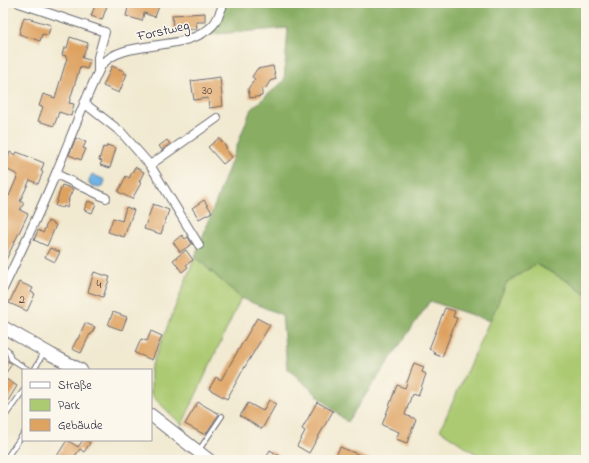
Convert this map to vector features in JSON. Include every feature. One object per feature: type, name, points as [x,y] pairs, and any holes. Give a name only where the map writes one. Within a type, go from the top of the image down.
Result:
[{"type":"main road","points":[[3,327],[79,369]]},
{"type":"main road","points":[[152,416],[209,460]]},
{"type":"street","name":"Forstweg","points":[[19,3],[105,32],[98,57],[98,71]]},
{"type":"street","name":"Forstweg","points":[[3,289],[56,174],[98,71],[104,62],[117,53],[185,41],[201,34],[214,24],[224,3]]},
{"type":"street","points":[[84,103],[121,132],[150,165],[199,245]]},
{"type":"street","points":[[150,165],[217,118]]},
{"type":"street","points":[[56,174],[106,198]]},
{"type":"lane","points":[[3,347],[8,350],[11,359],[27,369]]},
{"type":"lane","points":[[35,369],[45,351]]},
{"type":"lane","points":[[3,419],[22,392]]},
{"type":"lane","points":[[198,452],[222,416]]},
{"type":"lane","points":[[5,460],[22,435]]},
{"type":"green space","points":[[225,3],[586,3],[586,295],[569,282],[536,264],[507,282],[490,321],[430,301],[347,422],[287,368],[282,315],[241,298],[195,257],[251,109],[284,81],[288,28],[204,35]]},
{"type":"green space","points":[[195,257],[241,298],[182,425],[152,396],[152,369],[150,369]]},
{"type":"green space","points":[[536,264],[569,282],[586,295],[586,460],[485,460],[440,430],[507,282]]},
{"type":"water","points":[[92,174],[105,180],[103,187],[98,188],[89,184]]},
{"type":"building","points":[[96,3],[108,3],[102,20],[91,16]]},
{"type":"building","points":[[129,3],[150,3],[159,6],[155,17],[144,13],[142,21],[126,16]]},
{"type":"building","points":[[205,13],[205,22],[196,22],[197,29],[173,30],[172,15]]},
{"type":"building","points":[[24,17],[51,25],[48,35],[42,34],[40,41],[19,34]]},
{"type":"building","points":[[70,37],[88,43],[82,58],[90,60],[87,69],[80,67],[69,103],[74,104],[71,116],[59,112],[54,126],[38,121],[43,107],[39,106],[43,94],[55,98],[67,58],[66,56],[62,55],[64,48],[67,48]]},
{"type":"building","points":[[112,66],[124,71],[123,73],[127,74],[119,93],[103,86]]},
{"type":"building","points":[[273,66],[276,79],[270,81],[266,88],[262,89],[262,96],[250,98],[248,89],[255,79],[252,77],[257,69]]},
{"type":"building","points":[[220,77],[223,106],[209,108],[208,98],[194,100],[191,81]]},
{"type":"building","points":[[76,138],[86,142],[83,148],[86,149],[81,160],[69,155]]},
{"type":"building","points":[[219,138],[227,148],[225,149],[232,157],[223,164],[208,147]]},
{"type":"building","points":[[167,140],[170,144],[162,150],[159,146]]},
{"type":"building","points":[[107,145],[116,148],[110,168],[100,165],[102,161],[99,160],[103,147],[106,148]]},
{"type":"building","points":[[10,152],[15,155],[17,152],[44,163],[41,171],[43,172],[38,184],[30,180],[20,201],[24,203],[20,210],[28,214],[3,266],[3,201],[6,194],[9,196],[18,175],[6,169],[8,163],[6,162]]},
{"type":"building","points":[[135,167],[144,172],[139,182],[141,183],[132,199],[118,192],[126,176],[129,178]]},
{"type":"building","points":[[62,185],[73,189],[68,200],[67,208],[64,206],[63,208],[55,206]]},
{"type":"building","points":[[204,200],[212,212],[199,219],[192,208]]},
{"type":"building","points":[[88,201],[96,204],[92,213],[84,210]]},
{"type":"building","points":[[153,204],[169,210],[161,234],[144,229]]},
{"type":"building","points":[[126,207],[134,210],[124,237],[108,232],[113,218],[122,221]]},
{"type":"building","points":[[48,221],[56,225],[47,246],[34,240],[38,230],[43,233]]},
{"type":"building","points":[[182,235],[185,239],[188,237],[192,244],[180,252],[173,242]]},
{"type":"building","points":[[50,248],[60,252],[55,262],[45,257]]},
{"type":"building","points":[[186,250],[193,260],[186,265],[188,267],[182,272],[173,260]]},
{"type":"building","points":[[94,272],[110,277],[103,297],[88,292]]},
{"type":"building","points":[[19,282],[33,288],[31,292],[35,294],[27,311],[9,303]]},
{"type":"building","points":[[445,308],[455,311],[453,317],[457,318],[442,357],[434,354],[435,352],[429,349]]},
{"type":"building","points":[[113,312],[127,317],[122,330],[108,325]]},
{"type":"building","points":[[257,318],[270,325],[227,399],[209,389],[216,377],[221,380]]},
{"type":"building","points":[[85,323],[95,327],[81,353],[72,349]]},
{"type":"building","points":[[151,331],[162,336],[152,360],[135,353],[141,339],[147,341]]},
{"type":"building","points":[[3,358],[12,364],[3,377]]},
{"type":"building","points":[[414,363],[424,367],[422,372],[426,374],[418,396],[412,394],[405,415],[416,419],[407,443],[396,439],[399,432],[382,425],[397,385],[405,388]]},
{"type":"building","points":[[3,377],[17,386],[3,409]]},
{"type":"building","points":[[269,400],[276,404],[262,429],[240,416],[248,403],[263,411]]},
{"type":"building","points":[[198,402],[219,414],[205,435],[185,424]]},
{"type":"building","points":[[317,402],[333,411],[309,453],[297,446],[305,431],[302,429]]},
{"type":"building","points":[[66,441],[78,447],[82,441],[87,441],[90,443],[84,452],[80,449],[72,460],[63,460],[57,456]]},
{"type":"building","points":[[340,447],[372,460],[334,460]]},
{"type":"building","points":[[270,450],[287,460],[265,460]]}]
